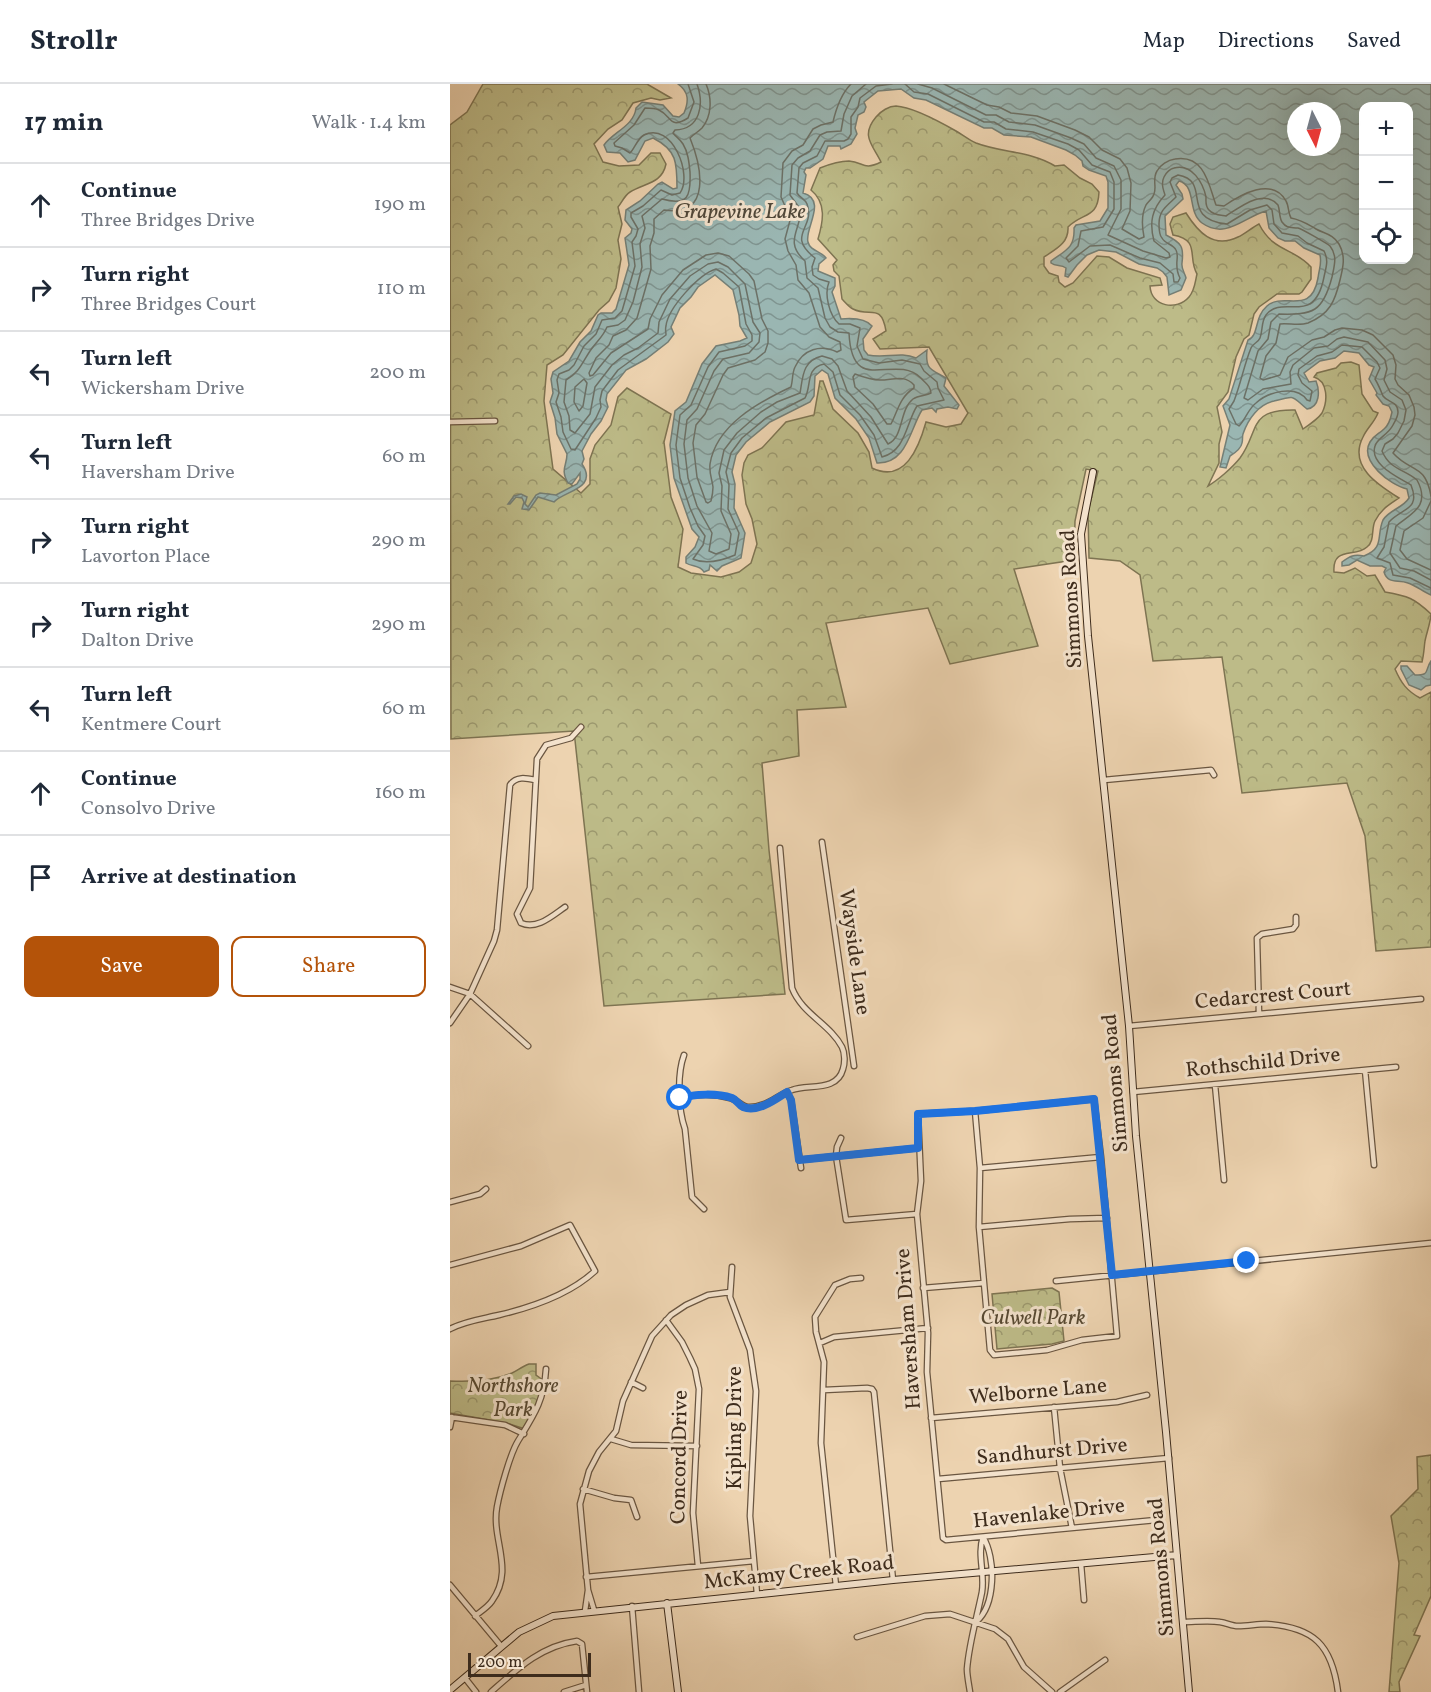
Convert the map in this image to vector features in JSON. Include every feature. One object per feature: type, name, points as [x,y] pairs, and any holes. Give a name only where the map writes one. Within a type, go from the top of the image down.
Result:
[{"type":"street","points":[[450,422],[495,421]]},
{"type":"street","name":"Simmons Road","points":[[1093,472],[1081,534],[1089,650],[1128,1026],[1189,1692]]},
{"type":"street","points":[[565,907],[530,926],[521,923],[517,914],[530,888],[537,759],[542,749],[550,744],[572,738],[581,727]]},
{"type":"street","points":[[1104,780],[1211,770],[1214,775]]},
{"type":"street","points":[[450,1023],[470,994],[497,930],[510,786],[512,782],[520,779],[535,780]]},
{"type":"street","name":"Wayside Lane","points":[[822,842],[854,1066]]},
{"type":"street","points":[[680,1098],[708,1095],[732,1098],[744,1107],[753,1107],[774,1101],[795,1089],[828,1085],[843,1073],[845,1064],[842,1047],[801,1004],[792,988],[780,848]]},
{"type":"street","points":[[1259,1014],[1257,938],[1262,934],[1293,929],[1296,925],[1296,917]]},
{"type":"street","points":[[450,987],[470,994],[528,1046]]},
{"type":"street","name":"Cedarcrest Court","points":[[1128,1026],[1421,999]]},
{"type":"street","points":[[684,1055],[680,1066],[681,1118],[685,1129],[692,1197],[704,1209]]},
{"type":"street","name":"Rothschild Drive","points":[[1133,1092],[1396,1067]]},
{"type":"street","points":[[1365,1070],[1374,1165]]},
{"type":"street","points":[[1215,1084],[1224,1180]]},
{"type":"street","points":[[787,1092],[791,1100],[801,1168]]},
{"type":"street","points":[[1094,1099],[1117,1336],[1082,1340],[1047,1350],[994,1355],[989,1346],[979,1227],[980,1168],[975,1111],[1094,1099]]},
{"type":"street","name":"Haversham Drive","points":[[944,1540],[927,1372],[928,1328],[917,1214],[921,1181],[918,1114],[975,1111]]},
{"type":"street","points":[[841,1138],[836,1156],[846,1220],[917,1214]]},
{"type":"street","points":[[799,1160],[918,1148]]},
{"type":"street","points":[[980,1168],[1101,1157]]},
{"type":"street","points":[[450,1202],[480,1194],[486,1189]]},
{"type":"street","points":[[979,1227],[1107,1218]]},
{"type":"street","points":[[450,1265],[522,1246],[570,1225],[596,1271],[560,1295],[509,1313],[475,1320],[450,1329]]},
{"type":"street","points":[[1056,1281],[1431,1243]]},
{"type":"street","name":"Kipling Drive","points":[[732,1267],[730,1292],[750,1350],[756,1391],[750,1516],[757,1594]]},
{"type":"street","points":[[836,1586],[821,1443],[824,1362],[814,1322],[817,1311],[835,1285],[850,1279],[861,1278]]},
{"type":"street","points":[[923,1288],[984,1283]]},
{"type":"street","points":[[594,1610],[586,1577],[580,1504],[589,1471],[599,1452],[616,1431],[623,1401],[652,1336],[666,1320],[699,1298],[730,1292]]},
{"type":"street","name":"Concord Drive","points":[[666,1320],[682,1342],[695,1369],[699,1389],[693,1513],[698,1566]]},
{"type":"street","points":[[820,1343],[834,1337],[928,1328]]},
{"type":"street","points":[[475,1616],[492,1601],[501,1580],[503,1562],[497,1535],[497,1508],[511,1457],[542,1399],[546,1369]]},
{"type":"street","points":[[631,1382],[643,1388]]},
{"type":"street","points":[[824,1390],[867,1388],[874,1392],[893,1580]]},
{"type":"street","name":"Welborne Lane","points":[[931,1418],[1117,1402],[1147,1395]]},
{"type":"street","points":[[1054,1407],[1060,1468],[1072,1528]]},
{"type":"street","points":[[450,1426],[451,1417],[505,1425],[524,1434]]},
{"type":"street","points":[[611,1439],[631,1445],[697,1446]]},
{"type":"street","name":"Sandhurst Drive","points":[[938,1479],[1168,1458]]},
{"type":"street","points":[[583,1489],[614,1498],[631,1500],[637,1517]]},
{"type":"street","name":"Havenlake Drive","points":[[944,1540],[1156,1520]]},
{"type":"street","points":[[976,1622],[984,1615],[992,1590],[988,1545],[983,1537]]},
{"type":"street","points":[[970,1692],[967,1670],[981,1592],[983,1573],[980,1545],[983,1537]]},
{"type":"street","name":"McKamy Creek Road","points":[[450,1690],[501,1646],[526,1628],[547,1618],[632,1606],[1177,1555]]},
{"type":"street","points":[[586,1577],[754,1561]]},
{"type":"street","points":[[1081,1564],[1084,1600]]},
{"type":"street","points":[[450,1585],[501,1646]]},
{"type":"street","points":[[585,1611],[588,1590]]},
{"type":"street","points":[[667,1603],[678,1692]]},
{"type":"street","points":[[632,1606],[639,1692]]},
{"type":"street","points":[[857,1637],[925,1616],[950,1614],[995,1629],[1008,1639],[1024,1667],[1052,1692]]},
{"type":"street","points":[[1183,1622],[1212,1622],[1237,1626],[1265,1624],[1307,1632],[1328,1652],[1333,1663],[1338,1692]]},
{"type":"street","points":[[491,1692],[539,1653],[566,1643],[580,1641],[587,1692]]},
{"type":"street","points":[[1060,1692],[1105,1660]]},
{"type":"street","points":[[465,1678],[476,1692]]},
{"type":"street","points":[[564,1692],[586,1685]]},
{"type":"green space","points":[[483,84],[647,84],[671,98],[660,100],[651,98],[633,103],[622,120],[608,129],[594,144],[603,162],[619,166],[639,165],[651,153],[660,153],[666,164],[661,176],[630,192],[618,207],[622,224],[618,240],[621,259],[616,288],[609,301],[563,355],[547,365],[544,401],[553,469],[581,493],[590,484],[590,459],[595,445],[611,425],[618,397],[627,388],[671,414],[664,442],[671,497],[683,529],[678,567],[691,573],[721,577],[739,572],[751,563],[757,544],[752,519],[746,504],[742,475],[744,463],[748,455],[762,448],[786,422],[814,415],[820,381],[823,381],[833,409],[858,433],[869,452],[872,468],[884,472],[902,467],[909,460],[915,452],[926,422],[946,427],[961,424],[968,413],[929,347],[880,349],[873,339],[886,331],[884,322],[878,314],[853,309],[842,299],[839,276],[834,271],[833,265],[837,260],[818,239],[822,207],[811,190],[820,168],[845,161],[867,166],[881,162],[868,135],[871,124],[885,109],[896,106],[910,109],[976,143],[1036,157],[1055,166],[1064,165],[1092,184],[1099,192],[1096,207],[1068,227],[1064,241],[1044,257],[1044,266],[1049,273],[1058,276],[1059,282],[1065,287],[1073,283],[1097,256],[1109,257],[1127,268],[1160,278],[1162,285],[1150,286],[1151,293],[1155,299],[1165,305],[1184,301],[1192,292],[1197,274],[1190,245],[1182,237],[1173,235],[1170,224],[1173,217],[1186,213],[1201,232],[1214,240],[1229,240],[1238,237],[1259,224],[1277,245],[1311,267],[1311,279],[1302,292],[1277,294],[1259,307],[1254,314],[1249,335],[1244,339],[1236,357],[1228,392],[1217,407],[1222,432],[1219,444],[1219,463],[1208,486],[1225,474],[1240,458],[1257,424],[1269,413],[1295,410],[1303,429],[1322,413],[1326,392],[1319,379],[1314,377],[1317,373],[1336,368],[1341,363],[1351,362],[1359,365],[1362,394],[1373,411],[1378,413],[1363,437],[1359,447],[1359,457],[1362,466],[1374,481],[1399,498],[1377,517],[1372,538],[1367,547],[1340,556],[1334,564],[1334,572],[1344,573],[1355,568],[1367,576],[1375,575],[1385,592],[1410,599],[1431,614],[1422,662],[1401,661],[1395,669],[1405,686],[1415,695],[1420,698],[1431,692],[1431,947],[1376,951],[1365,836],[1347,783],[1242,793],[1222,657],[1153,661],[1140,575],[1120,561],[1089,558],[1088,512],[1098,471],[1086,469],[1075,521],[1074,560],[1014,569],[1038,646],[950,664],[928,608],[826,623],[846,707],[797,710],[799,756],[762,763],[785,994],[604,1006],[574,731],[451,739],[450,125],[467,112]]},
{"type":"green space","name":"Culwell Park","points":[[1052,1288],[1059,1292],[1064,1341],[997,1349],[992,1294]]},
{"type":"green space","name":"Northshore Park","points":[[529,1364],[536,1364],[536,1375],[543,1380],[540,1401],[525,1429],[506,1423],[450,1413],[450,1381],[497,1378]]},
{"type":"green space","points":[[1431,1455],[1431,1596],[1414,1635],[1420,1636],[1399,1682],[1400,1692],[1389,1692],[1399,1563],[1391,1516],[1418,1489],[1417,1457]]},
{"type":"water","name":"Grapevine Lake","points":[[678,84],[1431,84],[1431,595],[1408,583],[1388,579],[1384,572],[1386,568],[1382,566],[1370,566],[1357,560],[1342,566],[1342,562],[1350,557],[1364,556],[1375,549],[1383,520],[1409,498],[1407,489],[1392,483],[1378,471],[1369,457],[1370,442],[1387,426],[1392,412],[1389,406],[1383,404],[1376,395],[1369,379],[1374,367],[1369,365],[1359,353],[1344,351],[1335,358],[1320,361],[1304,373],[1309,382],[1316,381],[1317,385],[1317,402],[1311,408],[1307,409],[1296,399],[1290,397],[1269,403],[1259,409],[1245,428],[1240,447],[1230,456],[1226,468],[1220,467],[1230,425],[1223,406],[1229,399],[1248,340],[1254,335],[1260,315],[1267,306],[1274,302],[1303,300],[1309,297],[1318,278],[1320,255],[1295,241],[1278,238],[1269,228],[1266,211],[1235,226],[1211,228],[1197,218],[1188,188],[1179,181],[1176,185],[1183,199],[1165,216],[1166,235],[1179,243],[1183,253],[1182,267],[1186,278],[1181,290],[1169,295],[1167,277],[1163,272],[1157,268],[1139,264],[1116,252],[1099,250],[1087,255],[1068,277],[1065,276],[1066,268],[1053,264],[1051,261],[1071,244],[1076,225],[1100,221],[1108,208],[1106,176],[1089,170],[1083,166],[1082,161],[1066,150],[1031,137],[1004,135],[992,128],[984,128],[926,100],[914,98],[901,89],[878,91],[864,102],[866,107],[864,112],[858,115],[855,128],[857,134],[851,144],[841,149],[840,146],[828,146],[823,159],[810,168],[806,168],[803,193],[814,202],[815,208],[808,242],[826,258],[819,264],[818,271],[835,278],[832,292],[841,319],[862,320],[872,326],[863,339],[864,350],[868,355],[904,355],[916,358],[927,350],[928,365],[946,378],[944,386],[959,405],[957,409],[948,407],[937,409],[936,412],[932,408],[922,410],[901,452],[887,462],[877,463],[869,438],[856,419],[835,398],[828,374],[822,370],[815,376],[814,396],[810,402],[770,422],[746,442],[736,455],[732,472],[735,484],[734,508],[745,533],[741,558],[722,566],[717,571],[710,565],[709,570],[704,572],[686,563],[686,557],[695,547],[699,537],[692,529],[674,478],[670,445],[675,411],[686,402],[702,364],[716,346],[747,338],[740,326],[733,290],[715,275],[698,287],[680,308],[671,327],[674,334],[668,342],[646,359],[626,370],[607,394],[608,407],[582,451],[584,459],[582,464],[586,472],[583,484],[554,502],[538,497],[529,510],[522,509],[524,502],[522,498],[516,497],[508,504],[514,496],[521,494],[527,497],[525,504],[528,507],[536,495],[540,493],[556,495],[577,484],[580,479],[580,473],[572,484],[568,483],[564,474],[567,454],[557,434],[550,402],[553,393],[551,379],[553,372],[569,361],[580,342],[591,331],[598,315],[612,313],[616,309],[629,265],[625,238],[632,229],[625,220],[626,210],[662,182],[673,189],[677,188],[674,158],[667,147],[653,138],[645,141],[635,160],[628,162],[620,153],[607,152],[604,145],[631,120],[636,108],[642,102],[663,105],[673,116],[679,117],[684,113],[687,105],[686,94]]},
{"type":"water","points":[[1431,661],[1431,685],[1421,690],[1409,685],[1401,666],[1407,666],[1415,675],[1420,675],[1425,673]]},
{"type":"route","points":[[680,1098],[708,1095],[732,1098],[744,1107],[753,1107],[766,1105],[787,1092],[791,1100],[799,1160],[918,1148],[918,1114],[975,1111],[1094,1099],[1112,1275],[1247,1261]]}]
